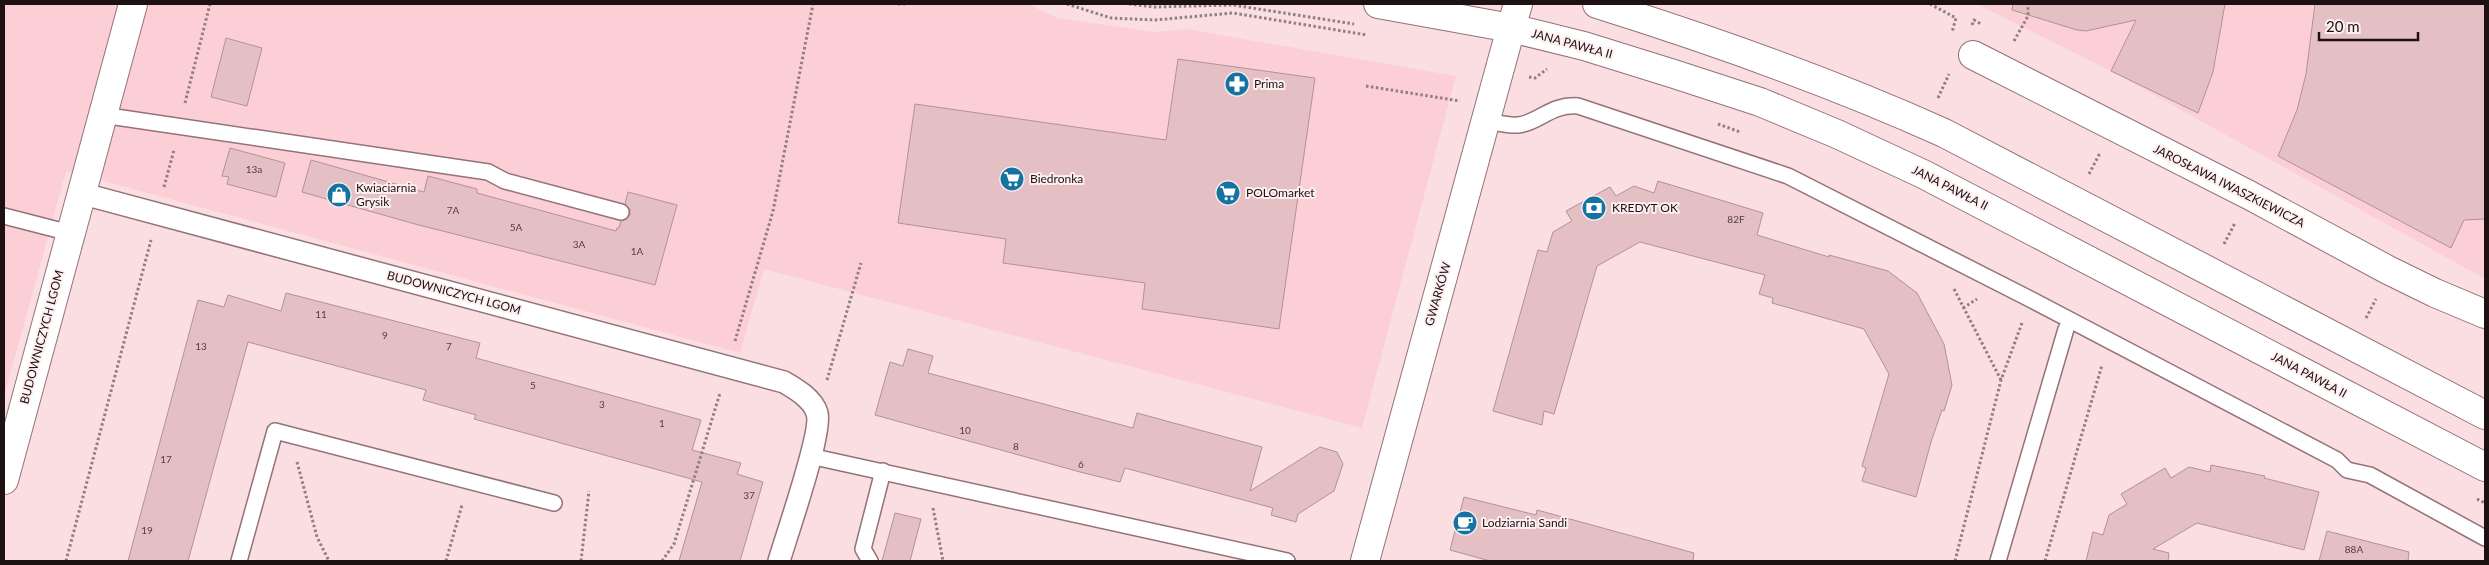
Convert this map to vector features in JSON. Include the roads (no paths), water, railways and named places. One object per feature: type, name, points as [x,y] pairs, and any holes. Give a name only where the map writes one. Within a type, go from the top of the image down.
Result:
[{"type":"street","name":"BUDOWNICZYCH LGOM","points":[[4,480],[80,193],[133,4]]},
{"type":"street","name":"JANA PAWŁA II","points":[[1378,4],[1515,16],[1584,46],[1760,102],[1837,134],[1931,178],[2485,467]]},
{"type":"street","points":[[1597,4],[1771,62],[1859,95],[1944,133],[2485,415]]},
{"type":"street","name":"GWARKÓW","points":[[1365,561],[1515,16]]},
{"type":"street","name":"JAROSŁAWA IWASZKIEWICZA","points":[[1973,55],[2249,195],[2388,270],[2485,314]]},
{"type":"street","name":"BUDOWNICZYCH LGOM","points":[[80,193],[784,382],[804,394],[817,412],[818,422],[810,456]]},
{"type":"street","points":[[779,561],[810,456]]},
{"type":"lane","points":[[1486,121],[1519,125],[1567,105],[1578,106],[1788,176],[2109,340],[2337,460],[2347,470],[2370,474],[2485,538]]},
{"type":"lane","points":[[102,115],[488,172],[505,181],[621,212]]},
{"type":"lane","points":[[4,216],[70,233]]},
{"type":"lane","points":[[1998,561],[2066,329]]},
{"type":"lane","points":[[238,561],[275,431],[554,503]]},
{"type":"lane","points":[[810,456],[927,480],[1287,561]]},
{"type":"lane","points":[[870,561],[863,549],[883,471]]},
{"type":"place","name":"Prima","points":[[1237,84]]},
{"type":"place","name":"Biedronka","points":[[1012,179]]},
{"type":"place","name":"POLOmarket","points":[[1228,193]]},
{"type":"place","name":"Kwiaciarnia Grysik","points":[[339,195]]},
{"type":"place","name":"KREDYT OK","points":[[1594,208]]},
{"type":"place","name":"Lodziarnia Sandi","points":[[1465,523]]}]
